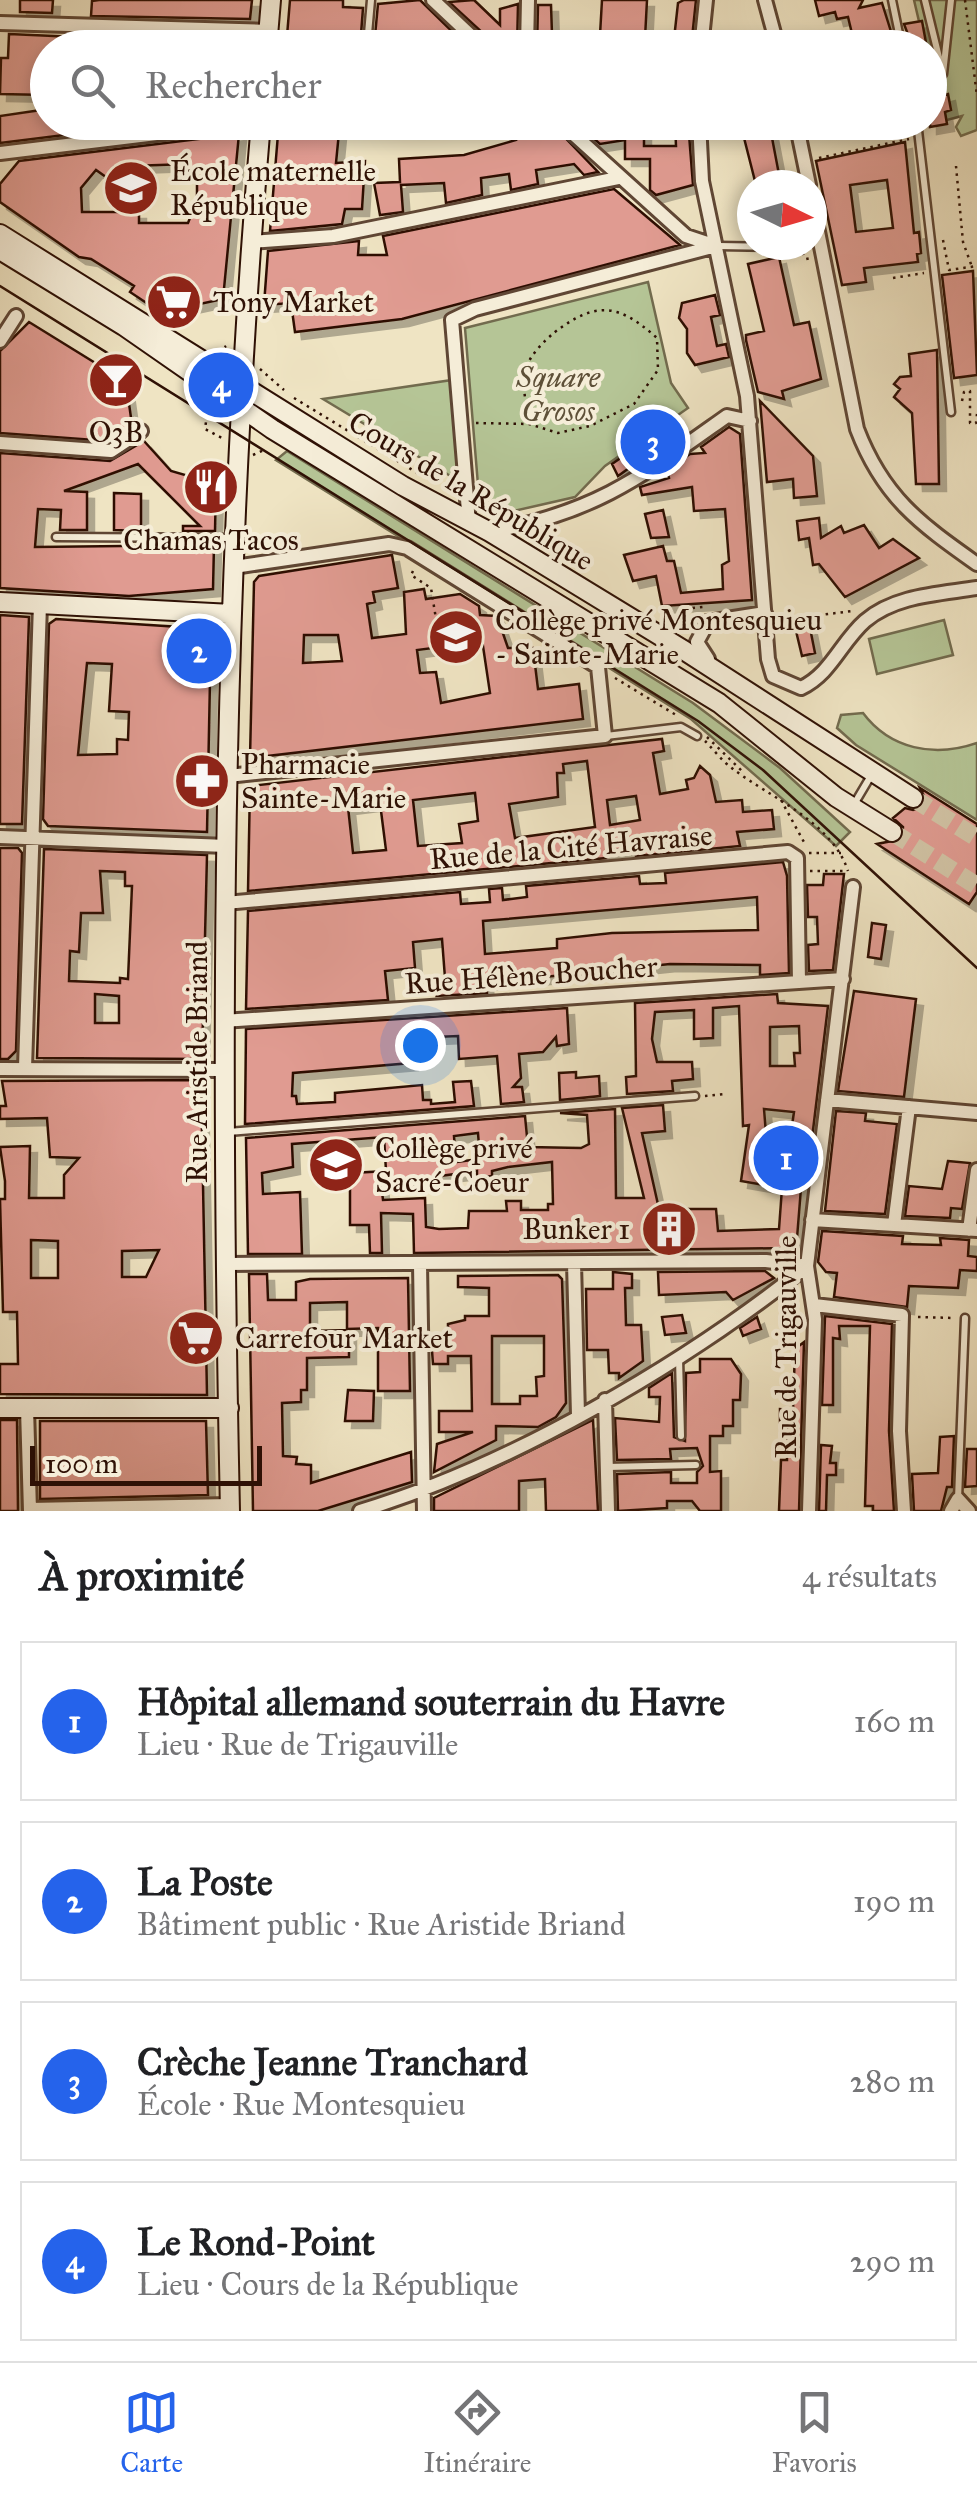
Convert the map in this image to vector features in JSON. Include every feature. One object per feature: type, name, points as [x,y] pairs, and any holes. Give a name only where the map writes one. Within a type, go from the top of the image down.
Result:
[{"type":"main road","points":[[269,30],[271,0]]},
{"type":"main road","name":"Rue Aristide Briand","points":[[230,1508],[223,1132],[226,846],[240,384],[258,140]]},
{"type":"main road","name":"Cours de la République","points":[[0,234],[240,384],[490,532],[913,798]]},
{"type":"main road","name":"Cours de la République","points":[[0,250],[124,326],[272,429],[719,703],[852,807],[892,832]]},
{"type":"main road","points":[[0,602],[232,614]]},
{"type":"main road","points":[[0,1408],[228,1408]]},
{"type":"street","points":[[433,0],[465,30]]},
{"type":"street","points":[[528,0],[528,30]]},
{"type":"street","points":[[703,30],[706,0]]},
{"type":"street","points":[[765,0],[773,30]]},
{"type":"street","points":[[0,22],[126,30]]},
{"type":"street","points":[[0,153],[130,140]]},
{"type":"street","points":[[579,140],[686,236],[716,246]]},
{"type":"street","points":[[700,140],[702,180],[750,421],[764,613],[774,676],[801,688],[817,681],[864,622],[883,608],[977,588]]},
{"type":"street","points":[[800,140],[806,170]]},
{"type":"street","points":[[250,242],[333,236],[618,178]]},
{"type":"street","points":[[469,523],[452,320],[475,309],[716,246]]},
{"type":"street","points":[[824,260],[858,429],[868,457],[883,485],[914,519],[977,564]]},
{"type":"street","points":[[0,341],[16,316]]},
{"type":"street","points":[[490,532],[578,510],[626,488],[727,416],[750,421]]},
{"type":"street","points":[[0,444],[111,451],[141,431]]},
{"type":"street","points":[[228,776],[606,736],[598,668],[407,548],[389,544],[234,568]]},
{"type":"street","points":[[24,1068],[40,604]]},
{"type":"street","points":[[751,695],[700,654],[697,642],[702,628],[727,616],[764,613]]},
{"type":"street","points":[[0,837],[226,846]]},
{"type":"street","name":"Rue de la Cité Havraise","points":[[225,903],[788,852],[797,858],[799,982]]},
{"type":"street","name":"Rue de Trigauville","points":[[809,1511],[814,1305],[808,1266],[854,887]]},
{"type":"street","name":"Rue Hélène Boucher","points":[[223,1021],[843,979]]},
{"type":"street","points":[[0,1069],[223,1070]]},
{"type":"street","points":[[828,1100],[977,1113]]},
{"type":"street","points":[[894,1225],[909,1107]]},
{"type":"street","points":[[812,1220],[973,1230],[977,1170]]},
{"type":"street","points":[[226,1264],[766,1261],[808,1266]]},
{"type":"street","points":[[574,1263],[578,1415]]},
{"type":"street","points":[[420,1264],[424,1511]]},
{"type":"street","points":[[360,1511],[423,1492],[606,1400],[808,1266]]},
{"type":"street","points":[[814,1305],[902,1316],[899,1431],[904,1511]]},
{"type":"street","points":[[606,1400],[608,1511]]},
{"type":"street","points":[[28,1408],[30,1510],[230,1508]]},
{"type":"street","points":[[955,1505],[969,1511]]},
{"type":"lane","points":[[368,30],[372,0]]},
{"type":"lane","points":[[892,0],[898,30]]},
{"type":"lane","points":[[925,0],[932,30]]},
{"type":"lane","points":[[947,41],[952,0]]},
{"type":"lane","points":[[920,140],[956,412]]},
{"type":"lane","points":[[716,246],[737,246]]},
{"type":"lane","points":[[56,537],[235,538]]},
{"type":"lane","points":[[606,736],[681,727],[697,736]]},
{"type":"lane","points":[[852,807],[872,774]]},
{"type":"lane","points":[[223,1132],[695,1096]]},
{"type":"lane","points":[[955,1505],[966,1318]]},
{"type":"lane","points":[[679,1354],[680,1436]]},
{"type":"lane","points":[[607,1467],[696,1464]]},
{"type":"path","points":[[965,0],[977,96]]},
{"type":"path","points":[[823,158],[906,140]]},
{"type":"path","points":[[930,222],[942,230],[949,270],[974,267],[963,242],[956,166]]},
{"type":"path","points":[[893,278],[935,270]]},
{"type":"path","points":[[470,423],[529,424],[558,433],[590,426],[634,404],[658,370],[657,338],[638,321],[613,309],[580,312],[545,340],[526,367],[529,424]]},
{"type":"path","points":[[216,355],[226,346]]},
{"type":"path","points":[[267,377],[293,398],[422,476]]},
{"type":"path","points":[[956,412],[964,392],[970,391],[970,422],[976,422],[977,414]]},
{"type":"path","points":[[207,414],[206,429],[229,442]]},
{"type":"path","points":[[252,455],[264,450]]},
{"type":"path","points":[[517,526],[583,568]]},
{"type":"path","points":[[420,581],[431,588],[437,625]]},
{"type":"path","points":[[666,620],[684,609],[714,606],[727,616]]},
{"type":"path","points":[[781,620],[841,612]]},
{"type":"path","points":[[697,736],[736,772],[780,798],[842,853],[848,871],[824,871]]},
{"type":"path","points":[[780,798],[789,820],[801,832],[806,853],[842,853]]},
{"type":"path","points":[[695,1096],[724,1094]]},
{"type":"path","points":[[902,1316],[966,1318]]},
{"type":"green space","points":[[914,0],[977,0],[977,130],[961,136],[956,127],[962,116],[947,120],[947,30],[921,30]]},
{"type":"green space","name":"Square Grosos","points":[[648,282],[671,383],[688,408],[605,466],[575,497],[505,513],[479,497],[465,328]]},
{"type":"green space","points":[[452,380],[462,483],[323,399]]},
{"type":"green space","points":[[287,451],[693,703],[780,768],[850,832],[836,846],[691,719],[276,460]]},
{"type":"green space","points":[[944,620],[953,655],[877,674],[869,639]]},
{"type":"green space","points":[[863,713],[886,735],[914,747],[945,750],[977,743],[977,820],[856,745],[837,728],[841,715]]},
{"type":"building","points":[[20,0],[53,0],[52,13],[20,12]]},
{"type":"building","points":[[99,0],[252,0],[250,19],[91,16],[92,1]]},
{"type":"building","points":[[290,0],[343,0],[343,7],[363,8],[361,30],[288,30]]},
{"type":"building","points":[[420,0],[451,30],[376,30],[378,4]]},
{"type":"building","points":[[474,0],[500,25],[500,9],[518,4],[517,30],[479,30],[449,2]]},
{"type":"building","points":[[602,0],[647,0],[645,30],[600,30]]},
{"type":"building","points":[[696,0],[693,30],[675,30],[678,3]]},
{"type":"building","points":[[815,0],[863,0],[859,8],[882,3],[890,30],[851,30],[848,17],[837,19],[835,12],[819,16]]},
{"type":"building","points":[[538,5],[551,5],[552,30],[537,30]]},
{"type":"building","points":[[922,21],[924,30],[906,30],[904,24]]},
{"type":"building","points":[[9,34],[30,35],[30,95],[0,94],[1,58],[8,58]]},
{"type":"building","points":[[30,112],[30,139],[0,143],[0,116]]},
{"type":"building","points":[[190,140],[238,140],[223,299],[172,310],[174,278],[154,308],[130,292],[134,286],[91,259],[79,257],[0,202],[0,184],[19,161]],"holes":[[[188,164],[189,174],[197,174],[197,214],[192,213],[188,223],[139,223],[139,212],[82,212],[81,188],[96,170],[106,177],[114,167],[124,175],[130,166]]]},
{"type":"building","points":[[278,140],[338,140],[336,163],[365,161],[362,209],[345,209],[342,224],[270,231]]},
{"type":"building","points":[[516,140],[567,140],[598,172],[584,175],[574,164],[536,170],[538,184],[511,190],[509,174],[481,178],[482,195],[446,203],[444,183],[401,185],[403,212],[380,215],[374,183],[400,182],[399,159],[464,155]]},
{"type":"building","points":[[625,140],[644,140],[644,146],[676,146],[676,140],[689,140],[693,185],[656,195],[650,190],[650,159],[625,159]]},
{"type":"building","points":[[745,140],[772,140],[778,170],[752,170]]},
{"type":"building","points":[[905,142],[914,233],[919,232],[918,262],[864,268],[866,282],[842,285],[827,213],[827,170],[818,170],[816,161]],"holes":[[[887,180],[893,228],[856,232],[850,185]]]},
{"type":"building","points":[[614,189],[680,245],[402,319],[295,332],[291,303],[264,305],[268,251],[359,241],[358,255],[387,255],[383,236]]},
{"type":"building","points":[[780,260],[794,325],[809,322],[821,379],[782,391],[784,399],[758,392],[746,335],[764,331],[748,264]]},
{"type":"building","points":[[973,271],[977,375],[954,378],[942,275]]},
{"type":"building","points":[[715,295],[720,315],[711,317],[717,346],[726,344],[729,357],[695,365],[687,353],[687,329],[679,318],[682,303]]},
{"type":"building","points":[[29,322],[126,382],[132,425],[108,441],[0,433],[0,351]]},
{"type":"building","points":[[937,350],[939,484],[916,484],[912,413],[894,397],[900,389],[894,384],[900,377],[911,376],[909,354]]},
{"type":"building","points":[[760,401],[813,456],[817,496],[794,498],[793,479],[767,482]]},
{"type":"building","points":[[676,419],[683,429],[618,476],[612,464]]},
{"type":"building","points":[[729,427],[740,434],[752,600],[662,606],[656,576],[633,581],[624,555],[663,546],[667,561],[674,561],[681,593],[723,589],[722,565],[729,561],[725,509],[694,511],[692,487],[642,495],[640,487],[669,478],[667,470],[690,454],[705,453],[701,447]]},
{"type":"building","points":[[144,441],[171,471],[216,484],[215,531],[183,531],[183,526],[200,526],[138,464],[64,491],[87,492],[87,530],[60,530],[61,510],[38,509],[35,547],[214,545],[213,589],[129,596],[0,588],[0,453],[110,461]]},
{"type":"building","points":[[114,493],[141,494],[141,531],[114,530]]},
{"type":"building","points":[[663,510],[669,537],[651,538],[645,514]]},
{"type":"building","points":[[819,518],[821,538],[841,526],[844,533],[864,525],[879,548],[893,539],[919,558],[845,597],[819,564],[813,565],[809,538],[799,540],[797,521]]},
{"type":"building","points":[[392,555],[398,588],[373,592],[375,602],[367,604],[372,638],[406,634],[404,592],[424,589],[426,599],[460,594],[479,606],[480,615],[497,616],[508,648],[533,648],[538,689],[579,684],[583,719],[250,758],[254,582],[259,576]],"holes":[[[457,622],[464,629],[480,626],[490,693],[441,703],[436,672],[420,673],[417,650],[433,648],[434,625]],[[304,635],[338,635],[342,661],[303,663]]]},
{"type":"building","points":[[0,615],[29,617],[22,824],[0,824]]},
{"type":"building","points":[[56,619],[211,629],[207,832],[48,826],[43,819],[49,624]],"holes":[[[87,663],[112,664],[109,711],[129,712],[128,740],[117,739],[117,754],[78,755]]]},
{"type":"building","points":[[810,628],[815,653],[802,656],[796,631]]},
{"type":"building","points":[[662,739],[664,751],[653,753],[660,794],[688,789],[686,780],[694,778],[700,766],[710,775],[716,802],[742,800],[743,812],[772,810],[774,829],[737,832],[740,846],[636,856],[635,848],[606,851],[606,858],[248,891],[250,786]],"holes":[[[587,761],[595,827],[515,838],[509,804],[558,797],[557,773],[564,773],[563,764]],[[475,793],[478,821],[459,824],[462,843],[418,846],[413,800]],[[636,796],[640,820],[610,825],[607,800]],[[380,803],[386,850],[353,853],[348,807]]]},
{"type":"building","points":[[920,788],[977,824],[977,892],[969,904],[877,844],[902,839],[903,827],[893,818],[905,808],[923,806],[925,798]]},
{"type":"building","points":[[0,848],[18,848],[22,853],[16,1051],[8,1059],[0,1059]]},
{"type":"building","points":[[44,849],[207,855],[202,1059],[37,1058]],"holes":[[[100,871],[125,872],[125,886],[132,886],[128,979],[120,978],[120,983],[69,981],[70,951],[79,952],[81,913],[103,913]],[[95,994],[119,996],[119,1023],[95,1023]]]},
{"type":"building","points":[[783,862],[787,876],[789,973],[760,975],[760,965],[670,964],[486,983],[487,993],[437,996],[445,978],[442,939],[413,942],[415,968],[385,971],[388,1000],[246,1009],[248,911],[460,892],[461,904],[490,902],[489,889],[502,888],[503,900],[527,897],[526,886],[639,876],[640,884],[666,883],[665,873]],"holes":[[[757,897],[758,930],[612,933],[557,939],[557,948],[485,954],[483,921]]]},
{"type":"building","points":[[824,874],[844,874],[833,970],[809,971],[808,945],[818,944],[817,917],[808,917],[807,885],[823,885]]},
{"type":"building","points":[[872,923],[886,925],[881,959],[868,957]]},
{"type":"building","points":[[854,991],[916,999],[904,1097],[838,1091]]},
{"type":"building","points":[[777,994],[778,1003],[828,1006],[806,1188],[801,1188],[797,1238],[792,1248],[414,1253],[413,1214],[381,1213],[382,1253],[370,1253],[369,1225],[350,1225],[350,1187],[352,1173],[386,1171],[384,1137],[292,1144],[293,1167],[262,1173],[263,1194],[300,1192],[302,1254],[248,1254],[246,1138],[525,1116],[528,1147],[581,1148],[589,1144],[587,1115],[560,1113],[615,1109],[616,1198],[644,1198],[622,1108],[663,1105],[665,1131],[642,1133],[659,1209],[716,1209],[718,1231],[779,1229],[782,1188],[741,1181],[749,1125],[743,1126],[739,1006],[713,1008],[713,1038],[694,1039],[694,1010],[655,1012],[652,1039],[657,1062],[692,1062],[693,1079],[672,1081],[673,1091],[627,1094],[626,1077],[636,1076],[635,1003]],"holes":[[[799,1026],[800,1053],[794,1053],[795,1066],[770,1066],[770,1027]],[[764,1109],[794,1112],[790,1139],[766,1134]],[[478,1133],[480,1159],[456,1162],[454,1136]],[[552,1162],[553,1204],[548,1204],[548,1210],[521,1210],[521,1201],[506,1201],[507,1211],[469,1211],[468,1228],[439,1229],[426,1227],[425,1198],[383,1200],[381,1184],[477,1171],[477,1178],[492,1176],[492,1171]]]},
{"type":"building","points":[[567,1008],[569,1044],[557,1046],[556,1037],[543,1052],[519,1054],[521,1078],[513,1087],[522,1087],[524,1102],[501,1104],[497,1056],[459,1059],[458,1036],[410,1038],[411,1063],[293,1073],[292,1096],[296,1096],[297,1104],[335,1102],[335,1093],[422,1085],[423,1100],[431,1100],[431,1104],[455,1102],[453,1082],[471,1081],[474,1106],[245,1124],[246,1029]]},
{"type":"building","points":[[576,1072],[576,1078],[599,1076],[600,1096],[560,1100],[559,1073]]},
{"type":"building","points":[[201,1080],[207,1395],[0,1394],[0,1364],[18,1364],[17,1312],[3,1312],[0,1199],[5,1199],[5,1181],[0,1147],[30,1146],[29,1198],[64,1198],[64,1175],[79,1158],[50,1157],[47,1118],[0,1119],[0,1106],[6,1106],[2,1081]],"holes":[[[31,1240],[58,1241],[58,1278],[31,1278]],[[159,1250],[146,1277],[122,1277],[122,1251]]]},
{"type":"building","points":[[836,1111],[866,1113],[865,1121],[897,1124],[885,1214],[825,1211]]},
{"type":"building","points":[[948,1161],[970,1163],[962,1209],[951,1208],[950,1218],[905,1216],[909,1186],[942,1189]]},
{"type":"building","points":[[822,1231],[903,1236],[902,1244],[941,1245],[940,1238],[969,1240],[968,1256],[977,1257],[977,1271],[960,1270],[958,1288],[909,1286],[907,1307],[834,1297],[837,1273],[826,1272],[818,1262]]},
{"type":"building","points":[[765,1271],[774,1278],[733,1300],[726,1292],[659,1295],[658,1272]]},
{"type":"building","points":[[613,1272],[632,1274],[632,1288],[625,1288],[626,1325],[641,1325],[643,1361],[619,1378],[619,1373],[609,1373],[608,1350],[587,1350],[586,1289],[613,1289]]},
{"type":"building","points":[[249,1274],[267,1274],[268,1300],[296,1300],[296,1282],[310,1279],[408,1278],[410,1391],[378,1391],[378,1328],[347,1329],[347,1302],[310,1303],[310,1331],[349,1330],[349,1357],[307,1358],[307,1390],[301,1390],[301,1402],[282,1403],[283,1456],[297,1457],[296,1464],[311,1465],[311,1483],[411,1452],[412,1482],[318,1511],[253,1511]]},
{"type":"building","points":[[558,1275],[562,1279],[566,1403],[556,1417],[538,1427],[496,1426],[496,1440],[434,1472],[437,1444],[473,1432],[439,1432],[439,1411],[472,1411],[471,1356],[448,1356],[448,1364],[433,1364],[431,1337],[448,1337],[448,1324],[465,1320],[465,1316],[489,1316],[489,1288],[458,1287],[458,1276]],"holes":[[[492,1336],[544,1336],[544,1376],[536,1377],[537,1396],[520,1396],[520,1404],[492,1404]]]},
{"type":"building","points":[[682,1315],[686,1333],[665,1335],[662,1317]]},
{"type":"building","points":[[825,1316],[892,1324],[889,1431],[894,1511],[873,1511],[873,1506],[865,1506],[870,1326],[839,1326],[840,1339],[833,1338],[833,1405],[822,1405]]},
{"type":"building","points":[[757,1317],[761,1329],[743,1336],[740,1328]]},
{"type":"building","points":[[804,1342],[799,1511],[779,1511],[781,1460],[787,1460],[787,1424],[780,1425],[780,1409],[793,1410],[795,1349]]},
{"type":"building","points":[[700,1359],[731,1359],[741,1374],[740,1400],[733,1400],[733,1426],[723,1426],[723,1436],[710,1436],[710,1472],[721,1471],[721,1511],[700,1511],[692,1501],[667,1501],[667,1508],[618,1511],[617,1474],[671,1472],[671,1483],[697,1483],[697,1472],[703,1466],[697,1448],[670,1449],[671,1459],[617,1460],[615,1418],[659,1422],[660,1397],[649,1397],[649,1388],[672,1373],[674,1437],[685,1441],[686,1373],[700,1372]]},
{"type":"building","points":[[348,1390],[374,1391],[373,1421],[345,1421]]},
{"type":"building","points":[[0,1420],[17,1420],[18,1511],[0,1511]]},
{"type":"building","points":[[593,1420],[598,1511],[546,1511],[545,1479],[519,1481],[519,1511],[434,1511],[434,1498]]},
{"type":"building","points":[[40,1421],[206,1421],[208,1495],[40,1499]]},
{"type":"building","points":[[954,1436],[952,1487],[947,1487],[941,1511],[914,1511],[912,1474],[938,1473],[940,1437]]},
{"type":"building","points":[[821,1445],[832,1446],[830,1463],[836,1463],[836,1475],[827,1475],[826,1511],[819,1511]]},
{"type":"building","points":[[967,1449],[977,1449],[977,1486],[965,1487]]},
{"type":"tunnel","points":[[913,798],[977,838]]},
{"type":"tunnel","points":[[892,832],[977,886]]},
{"type":"tram line","points":[[0,286],[698,721],[763,770],[977,968]]},
{"type":"place","name":"École maternelle République","points":[[131,188]]},
{"type":"place","name":"Tony Market","points":[[174,302]]},
{"type":"place","name":"O3B","points":[[116,380]]},
{"type":"place","name":"Le Rond-Point","points":[[221,385]]},
{"type":"place","name":"Crèche Jeanne Tranchard","points":[[653,442]]},
{"type":"place","name":"Chamas Tacos","points":[[211,487]]},
{"type":"place","name":"Collège privé Montesquieu - Sainte-Marie","points":[[456,637]]},
{"type":"place","name":"La Poste","points":[[199,651]]},
{"type":"place","name":"Pharmacie Sainte-Marie","points":[[202,781]]},
{"type":"place","name":"Hôpital allemand souterrain du Havre","points":[[786,1158]]},
{"type":"place","name":"Collège privé Sacré-Coeur","points":[[336,1165]]},
{"type":"place","name":"Bunker 1","points":[[669,1229]]},
{"type":"place","name":"Carrefour Market","points":[[196,1338]]}]
